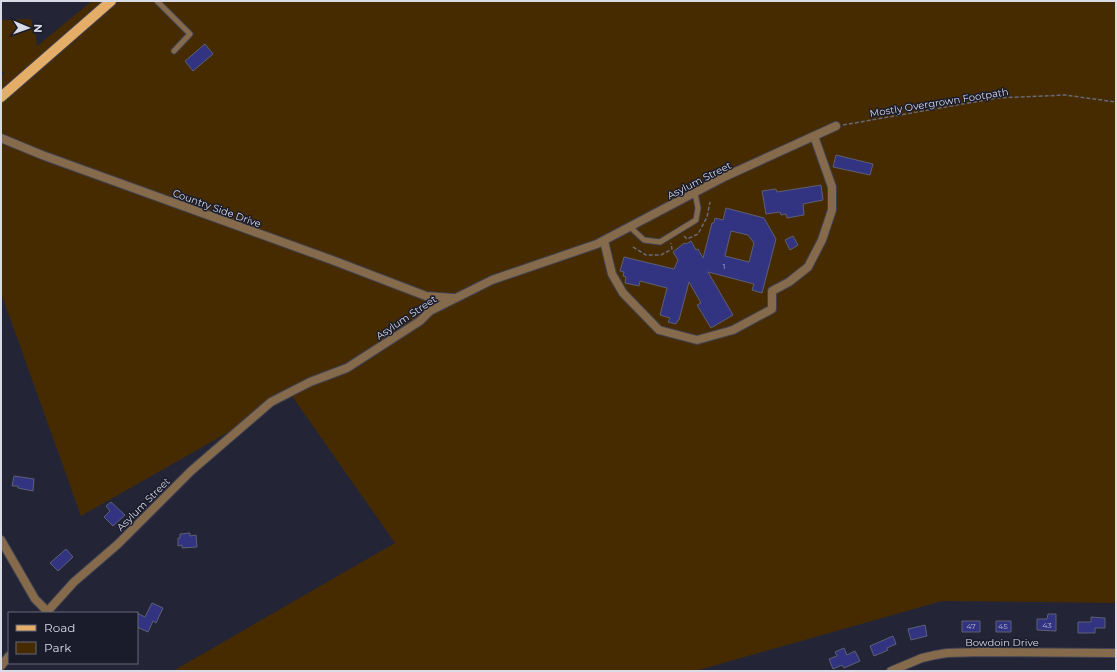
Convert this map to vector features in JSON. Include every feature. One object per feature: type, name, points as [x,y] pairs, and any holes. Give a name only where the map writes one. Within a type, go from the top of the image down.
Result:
[{"type":"main road","points":[[1,97],[111,1]]},
{"type":"street","name":"Asylum Street","points":[[46,612],[74,582],[118,544],[191,471],[271,402],[310,382],[347,368],[420,321],[430,311],[455,298],[492,280],[598,244],[724,177],[836,126]]},
{"type":"street","points":[[604,241],[612,274],[623,293],[659,330],[697,340],[733,330],[772,309],[772,291],[789,282],[808,267],[822,240],[832,210],[832,187],[814,136]]},
{"type":"street","name":"Country Side Drive","points":[[1,138],[42,155],[332,260],[426,296],[455,298]]},
{"type":"street","points":[[426,296],[430,301],[430,311]]},
{"type":"street","points":[[1,540],[35,599],[46,612]]},
{"type":"street","name":"Bowdoin Drive","points":[[891,671],[922,658],[947,653],[1116,653]]},
{"type":"street","points":[[1,666],[8,657]]},
{"type":"lane","points":[[157,1],[190,34],[174,51]]},
{"type":"lane","points":[[630,227],[644,240],[660,242],[696,220],[698,208],[695,193]]},
{"type":"path","name":"Mostly Overgrown Footpath","points":[[836,126],[997,98],[1065,95],[1116,102]]},
{"type":"green space","points":[[92,1],[1116,1],[1116,603],[942,601],[695,671],[173,671],[395,543],[292,396],[81,516],[1,293],[1,76],[5,73],[1,71],[1,20],[31,19],[37,42],[36,47]]},
{"type":"building","points":[[205,44],[213,54],[193,71],[185,61]]},
{"type":"building","points":[[836,155],[873,164],[870,175],[833,167]]},
{"type":"building","points":[[821,185],[823,200],[803,204],[804,215],[787,218],[786,214],[781,215],[780,212],[766,214],[762,191],[776,189],[777,192]]},
{"type":"building","points":[[726,208],[764,218],[776,239],[762,293],[752,290],[754,284],[708,272],[733,315],[711,328],[697,305],[701,303],[689,282],[679,320],[676,324],[668,322],[670,318],[660,315],[667,288],[640,281],[639,286],[625,283],[626,277],[623,276],[624,272],[620,271],[624,257],[674,269],[678,260],[673,252],[685,243],[686,244],[691,241],[703,258],[712,223],[714,223],[715,218],[723,220]],"holes":[[[731,231],[748,235],[754,243],[749,262],[725,256]]]},
{"type":"building","points":[[793,236],[798,245],[790,250],[785,240]]},
{"type":"building","points":[[14,476],[34,479],[33,491],[18,488],[18,486],[12,486]]},
{"type":"building","points":[[111,502],[125,515],[113,526],[104,517],[110,511],[106,506]]},
{"type":"building","points":[[190,533],[190,536],[196,535],[197,547],[182,548],[182,545],[178,546],[178,538],[180,538],[180,534]]},
{"type":"building","points":[[66,549],[73,557],[58,571],[50,563]]},
{"type":"building","points":[[152,603],[163,608],[156,623],[153,621],[148,632],[138,627],[138,614],[145,617]]},
{"type":"building","points":[[1048,614],[1056,614],[1056,631],[1037,630],[1037,619],[1047,619]]},
{"type":"building","points":[[1091,617],[1105,618],[1105,628],[1095,628],[1095,633],[1078,633],[1078,622],[1091,622]]},
{"type":"building","points":[[962,621],[980,621],[980,632],[962,632]]},
{"type":"building","points":[[996,621],[1011,621],[1011,632],[996,632]]},
{"type":"building","points":[[925,625],[927,636],[911,640],[908,629]]},
{"type":"building","points":[[893,636],[896,644],[887,648],[888,650],[874,656],[870,646]]},
{"type":"building","points":[[844,648],[847,655],[855,651],[860,661],[844,668],[842,665],[833,669],[829,659],[837,656],[835,652]]}]
